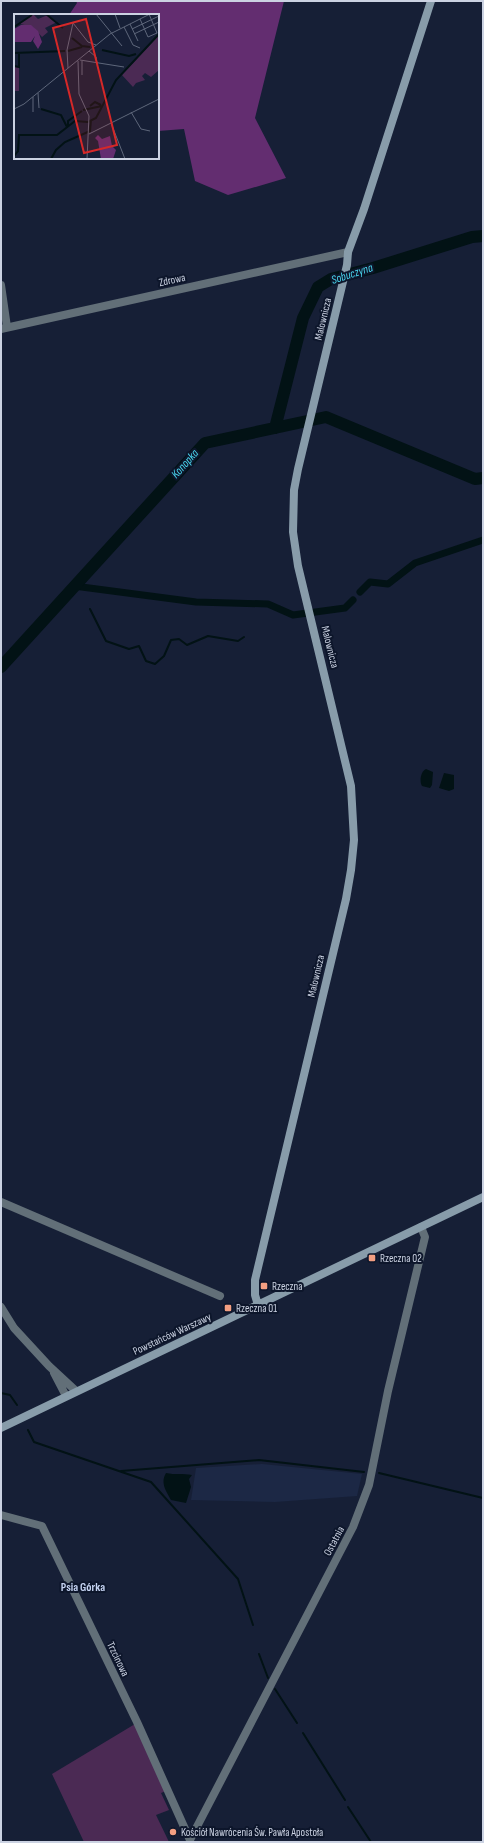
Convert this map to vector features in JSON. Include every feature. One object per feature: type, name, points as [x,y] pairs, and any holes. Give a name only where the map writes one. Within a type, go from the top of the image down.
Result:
[{"type":"street","name":"Malownicza","points":[[258,1305],[255,1295],[255,1280],[346,899],[354,840],[350,780],[298,566],[292,532],[294,490],[347,265],[348,252],[364,209],[432,1]]},
{"type":"street","name":"Zdrowa","points":[[4,328],[348,252]]},
{"type":"street","points":[[1,285],[4,328]]},
{"type":"street","name":"Powstańców Warszawy","points":[[1,1428],[483,1197]]},
{"type":"street","points":[[1,1202],[220,1296]]},
{"type":"street","name":"Ostatnia","points":[[190,1840],[353,1527],[369,1485],[388,1391],[425,1237],[421,1227]]},
{"type":"street","points":[[1,1307],[14,1328],[76,1391]]},
{"type":"street","points":[[50,1366],[66,1396]]},
{"type":"street","name":"Trzcinowa","points":[[1,1515],[42,1526],[137,1722],[190,1840]]},
{"type":"shaded area","points":[[76,1],[284,1],[255,118],[286,178],[228,195],[195,181],[184,129],[159,131],[159,14],[70,14],[77,3]]},
{"type":"shaded area","points":[[426,769],[433,772],[432,785],[430,788],[422,786],[421,784],[422,774]]},
{"type":"shaded area","points":[[444,773],[454,775],[454,789],[449,791],[439,788]]},
{"type":"shaded area","points":[[262,1464],[362,1474],[357,1496],[275,1502],[191,1500],[196,1468]]},
{"type":"shaded area","points":[[166,1473],[192,1475],[189,1479],[191,1487],[186,1503],[171,1500],[164,1484],[164,1477]]},
{"type":"shaded area","points":[[135,1724],[166,1791],[161,1793],[169,1810],[156,1815],[169,1842],[84,1842],[52,1774]]},
{"type":"waterway","name":"Sobuczyna","points":[[275,428],[303,318],[318,287],[331,279],[373,268],[472,237],[483,236]]},
{"type":"waterway","name":"Konopka","points":[[1,667],[205,443],[326,417],[475,479],[483,478]]},
{"type":"waterway","points":[[360,592],[370,582],[388,584],[415,563],[483,540]]},
{"type":"waterway","points":[[74,586],[196,602],[268,604],[293,615],[345,608],[353,600]]},
{"type":"waterway","points":[[90,609],[106,641],[129,649],[139,646],[146,661],[155,664],[164,656],[171,640],[179,639],[187,645],[208,636],[238,641],[244,637]]},
{"type":"waterway","points":[[1,1393],[10,1395],[17,1405]]},
{"type":"waterway","points":[[28,1430],[34,1442],[151,1482],[238,1579],[253,1625]]},
{"type":"waterway","points":[[121,1471],[259,1460],[364,1472]]},
{"type":"waterway","points":[[379,1473],[483,1498]]},
{"type":"waterway","points":[[259,1654],[268,1678]]},
{"type":"waterway","points":[[275,1689],[297,1723]]},
{"type":"waterway","points":[[303,1733],[345,1800]]},
{"type":"waterway","points":[[348,1807],[371,1842]]},
{"type":"place","name":"Rzeczna 02","points":[[372,1258]]},
{"type":"place","name":"Rzeczna","points":[[264,1286]]},
{"type":"place","name":"Rzeczna 01","points":[[228,1308]]},
{"type":"place","name":"Kościół Nawrócenia Św. Pawła Apostoła","points":[[173,1832]]},
{"type":"district","name":"Psia Górka","points":[[83,1587]]}]
